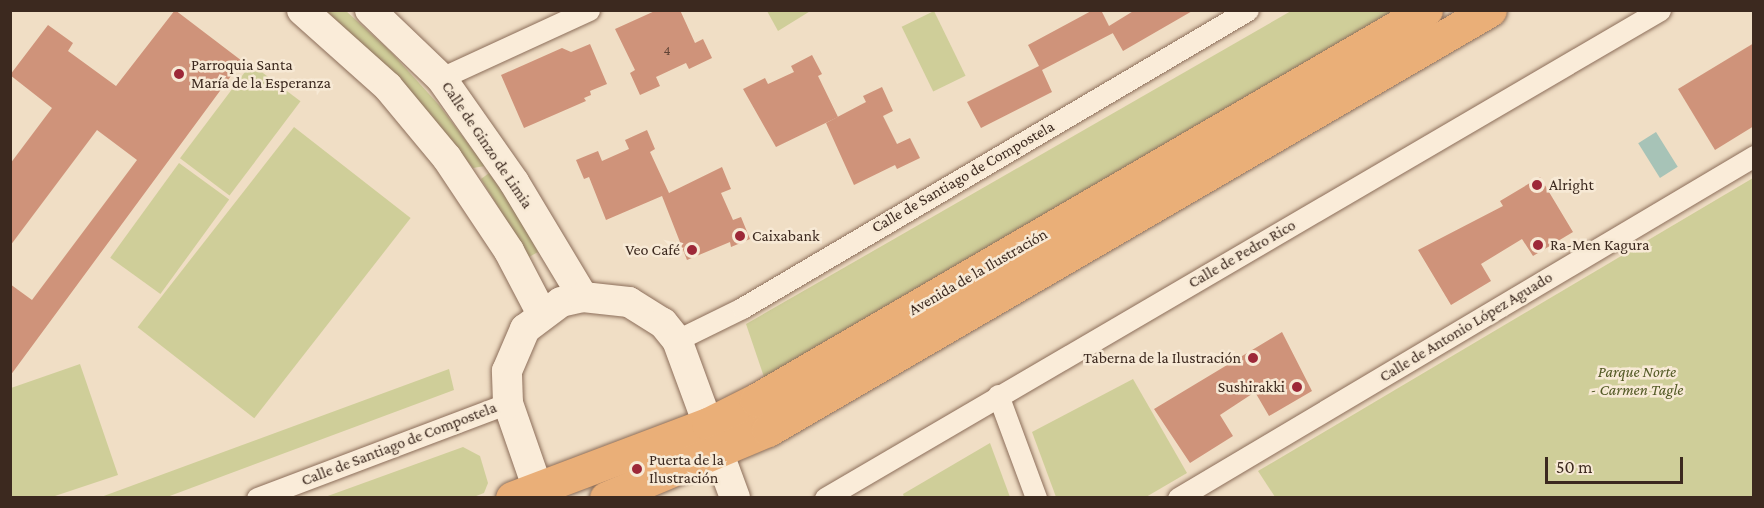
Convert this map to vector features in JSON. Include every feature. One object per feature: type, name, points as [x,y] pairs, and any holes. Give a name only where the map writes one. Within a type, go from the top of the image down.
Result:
[{"type":"highway","name":"Avenida de la Ilustración","points":[[606,498],[713,439],[770,393],[1426,10]]},
{"type":"highway","name":"Avenida de la Ilustración","points":[[530,494],[713,439],[772,428],[1490,10]]},
{"type":"main road","points":[[302,10],[388,87],[447,158],[504,242],[542,314]]},
{"type":"main road","name":"Calle de Ginzo de Limia","points":[[370,10],[441,78],[514,182],[583,297]]},
{"type":"main road","points":[[530,494],[508,403],[507,371],[513,349],[525,328],[561,302],[583,297],[628,302],[663,323],[676,340],[735,498]]},
{"type":"street","points":[[441,78],[589,10]]},
{"type":"street","name":"Calle de Santiago de Compostela","points":[[676,340],[742,308],[1248,10]]},
{"type":"street","name":"Calle de Pedro Rico","points":[[825,498],[1660,10]]},
{"type":"street","name":"Calle de Antonio López Aguado","points":[[1178,498],[1754,156]]},
{"type":"street","points":[[998,395],[1036,498]]},
{"type":"street","name":"Calle de Santiago de Compostela","points":[[257,498],[508,403]]},
{"type":"green space","points":[[767,10],[812,10],[778,31],[767,11]]},
{"type":"green space","points":[[326,11],[346,11],[390,51],[439,105],[485,166],[473,168],[388,67]]},
{"type":"green space","points":[[934,11],[966,76],[933,91],[902,27]]},
{"type":"green space","points":[[1291,11],[1393,11],[765,380],[746,324]]},
{"type":"green space","points":[[251,64],[301,101],[230,196],[180,158]]},
{"type":"green space","points":[[294,127],[411,218],[254,418],[138,327]]},
{"type":"green space","points":[[179,163],[229,199],[160,294],[110,258]]},
{"type":"green space","points":[[489,173],[514,209],[538,252],[529,257],[481,179]]},
{"type":"green space","name":"Parque Norte - Carmen Tagle","points":[[1753,178],[1753,497],[1275,497],[1258,471]]},
{"type":"green space","points":[[80,364],[118,475],[52,497],[11,497],[11,388]]},
{"type":"green space","points":[[449,369],[454,390],[167,497],[101,497]]},
{"type":"green space","points":[[1133,379],[1187,473],[1146,497],[1056,497],[1032,432]]},
{"type":"green space","points":[[990,443],[1010,497],[904,497],[903,494]]},
{"type":"green space","points":[[463,447],[480,456],[488,483],[484,493],[471,498],[325,497]]},
{"type":"shaded area","points":[[1656,132],[1678,167],[1660,178],[1638,143]]},
{"type":"building","points":[[175,10],[242,61],[10,376],[10,284],[32,300],[137,160],[97,130],[10,246],[10,164],[52,108],[10,75],[48,25],[73,43],[68,51],[116,86]]},
{"type":"building","points":[[657,10],[680,10],[695,43],[703,39],[712,58],[689,69],[686,63],[656,77],[660,86],[640,95],[630,73],[635,70],[615,29]]},
{"type":"building","points":[[1093,10],[1101,10],[1109,26],[1135,10],[1194,10],[1123,51],[1113,33],[1042,70],[1052,92],[981,128],[967,102],[1039,66],[1028,45]]},
{"type":"building","points":[[1754,43],[1754,126],[1715,150],[1678,89]]},
{"type":"building","points":[[590,44],[607,84],[590,91],[591,95],[584,98],[586,101],[524,128],[501,75],[562,48],[571,52]]},
{"type":"building","points":[[812,55],[822,74],[818,76],[838,117],[776,147],[743,89],[765,78],[768,84],[794,72],[791,66]]},
{"type":"building","points":[[882,87],[893,111],[883,116],[897,144],[910,138],[920,158],[897,169],[895,165],[854,185],[826,123],[866,102],[863,96]]},
{"type":"building","points":[[647,130],[655,149],[650,152],[669,193],[722,167],[731,189],[721,193],[733,220],[741,217],[750,239],[731,247],[730,242],[687,260],[662,196],[606,220],[589,177],[584,179],[576,160],[598,151],[602,161],[629,149],[625,140]]},
{"type":"building","points":[[1540,177],[1573,232],[1533,256],[1522,239],[1481,264],[1491,281],[1451,305],[1418,250],[1503,206],[1500,201]]},
{"type":"building","points":[[1282,332],[1312,391],[1269,416],[1255,392],[1220,415],[1233,436],[1190,463],[1154,409]]},
{"type":"place","name":"Parroquia Santa María de la Esperanza","points":[[179,74]]},
{"type":"place","name":"Alright","points":[[1537,185]]},
{"type":"place","name":"Caixabank","points":[[740,236]]},
{"type":"place","name":"Ra-Men Kagura","points":[[1538,245]]},
{"type":"place","name":"Veo Café","points":[[692,250]]},
{"type":"place","name":"Taberna de la Ilustración","points":[[1253,358]]},
{"type":"place","name":"Sushirakki","points":[[1297,387]]},
{"type":"place","name":"Puerta de la Ilustración","points":[[637,469]]}]
